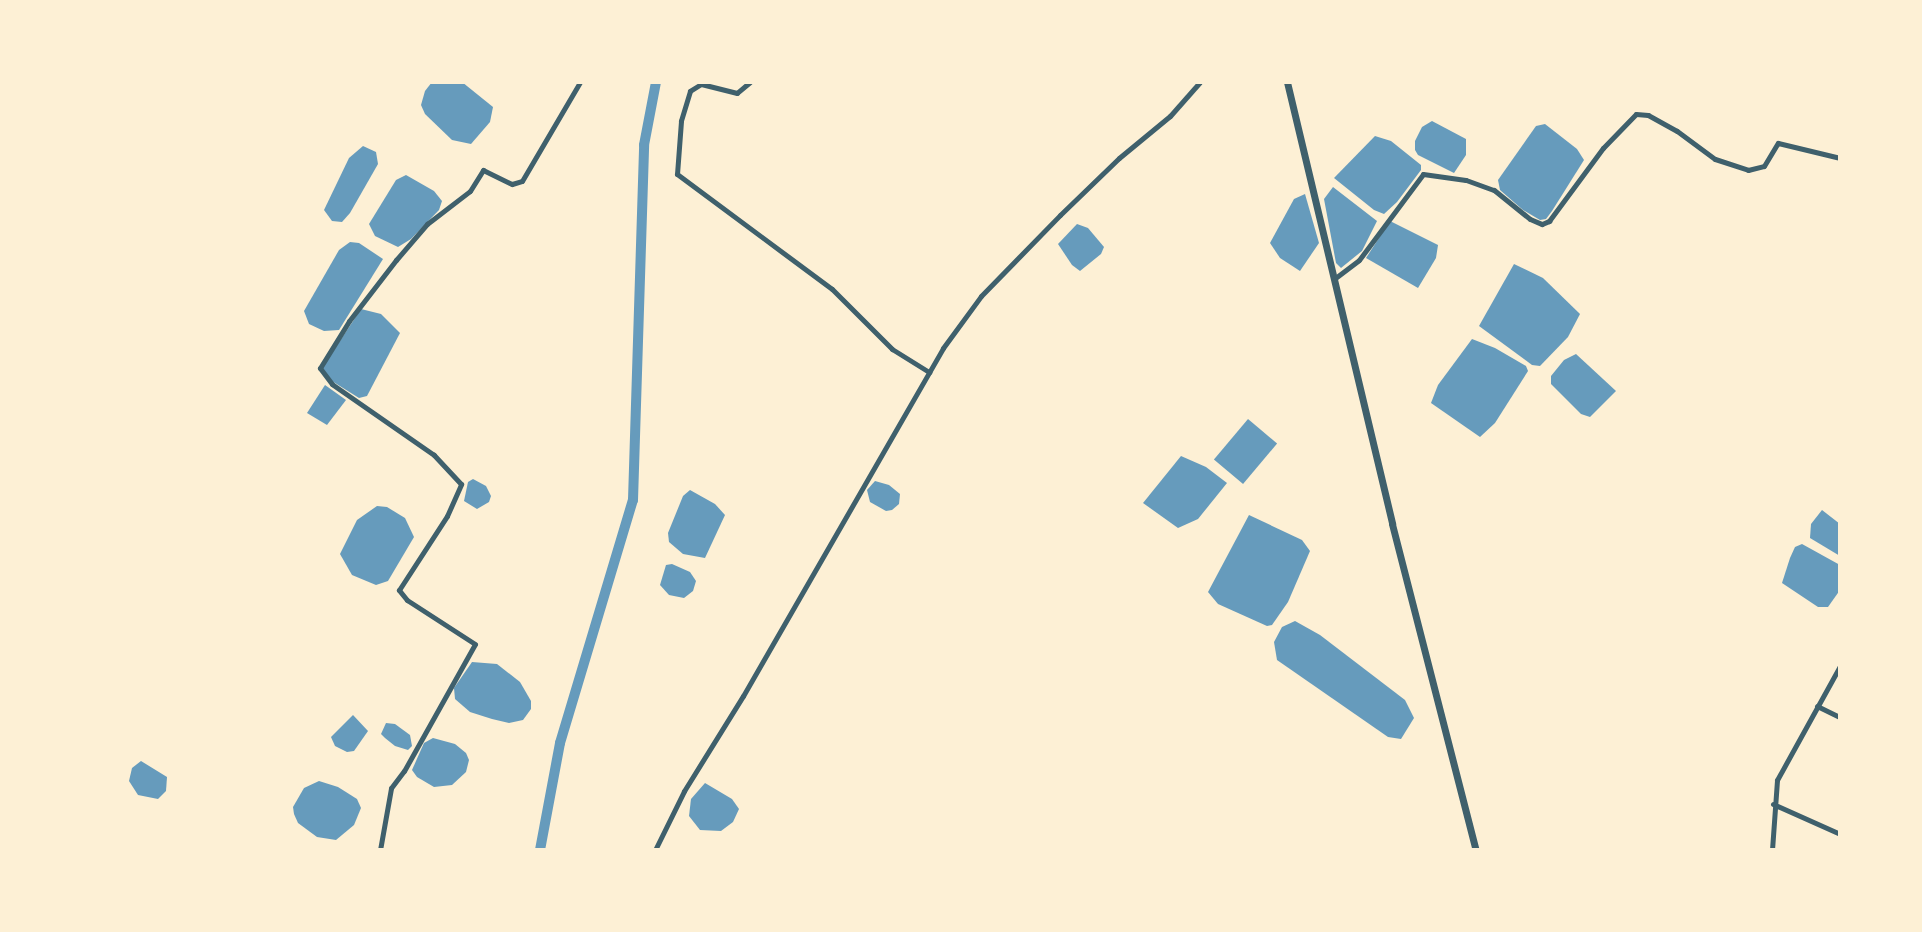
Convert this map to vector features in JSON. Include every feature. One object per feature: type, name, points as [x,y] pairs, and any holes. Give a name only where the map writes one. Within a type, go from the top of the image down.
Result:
[{"type":"street","points":[[380,850],[391,788],[404,771],[475,644],[407,600],[399,590],[447,516],[461,484],[434,455],[332,384],[320,368],[349,321],[396,260],[427,224],[470,191],[483,170],[512,184],[522,181],[580,82]]},
{"type":"street","points":[[750,82],[737,93],[701,84],[690,91],[681,121],[677,174],[713,198],[832,289],[892,349],[929,372]]},
{"type":"street","points":[[655,850],[684,791],[769,652],[943,348],[981,296],[1119,158],[1170,116],[1200,82]]},
{"type":"street","points":[[1287,82],[1392,524],[1476,850]]},
{"type":"street","points":[[1334,279],[1359,260],[1423,174],[1436,174],[1494,190],[1530,219],[1542,224],[1549,221],[1603,149],[1636,114],[1648,115],[1677,131],[1715,159],[1748,170],[1764,166],[1779,143],[1840,158]]},
{"type":"street","points":[[1772,850],[1773,804],[1777,780],[1840,666]]},
{"type":"street","points":[[1817,706],[1840,717]]},
{"type":"street","points":[[1773,804],[1840,834]]},
{"type":"water","points":[[432,82],[462,82],[493,107],[490,122],[471,144],[452,140],[425,114],[421,105],[425,91]]},
{"type":"water","points":[[1432,121],[1466,139],[1466,155],[1454,173],[1418,155],[1415,150],[1415,141],[1422,127]]},
{"type":"water","points":[[1545,124],[1577,149],[1584,160],[1552,211],[1546,219],[1540,220],[1523,210],[1500,190],[1498,180],[1536,126]]},
{"type":"water","points":[[1375,136],[1391,141],[1421,165],[1421,170],[1397,202],[1384,214],[1374,210],[1334,178]]},
{"type":"water","points":[[363,146],[376,152],[378,164],[350,213],[342,222],[332,221],[324,210],[349,158]]},
{"type":"water","points":[[406,175],[434,191],[442,201],[439,210],[411,239],[398,247],[375,236],[369,224],[396,180]]},
{"type":"water","points":[[1333,187],[1377,221],[1362,251],[1341,268],[1336,263],[1324,199]]},
{"type":"water","points":[[1305,194],[1319,243],[1300,271],[1280,258],[1270,243],[1294,199]]},
{"type":"water","points":[[1390,221],[1438,245],[1436,258],[1418,288],[1366,258]]},
{"type":"water","points":[[1077,224],[1088,228],[1104,247],[1101,254],[1080,271],[1072,265],[1058,244]]},
{"type":"water","points":[[350,242],[359,243],[383,259],[339,330],[324,331],[309,324],[304,311],[339,250]]},
{"type":"water","points":[[1514,264],[1543,278],[1580,314],[1568,337],[1540,366],[1532,365],[1479,326]]},
{"type":"water","points":[[361,309],[381,314],[400,333],[367,396],[359,398],[327,378],[322,368]]},
{"type":"water","points":[[1472,339],[1495,348],[1526,366],[1528,371],[1495,423],[1480,437],[1431,403],[1438,385]]},
{"type":"water","points":[[1576,354],[1616,391],[1590,417],[1581,414],[1551,384],[1551,376],[1564,360]]},
{"type":"water","points":[[325,385],[346,400],[327,425],[307,413]]},
{"type":"water","points":[[1248,419],[1277,443],[1243,484],[1214,460]]},
{"type":"water","points":[[1181,456],[1206,467],[1227,483],[1198,519],[1178,528],[1143,503]]},
{"type":"water","points":[[473,479],[486,486],[491,496],[489,502],[477,509],[464,501],[468,482]]},
{"type":"water","points":[[875,481],[889,485],[900,494],[899,504],[892,510],[886,511],[870,502],[867,490]]},
{"type":"water","points":[[690,490],[715,504],[725,515],[705,558],[683,554],[669,542],[668,533],[683,496]]},
{"type":"water","points":[[377,506],[387,507],[405,518],[414,537],[388,581],[376,585],[352,575],[340,554],[357,520]]},
{"type":"water","points":[[1822,510],[1840,524],[1840,556],[1810,538],[1811,524]]},
{"type":"water","points":[[1249,515],[1302,540],[1310,551],[1288,602],[1272,625],[1267,626],[1218,604],[1208,592]]},
{"type":"water","points":[[1802,544],[1840,565],[1840,590],[1828,607],[1818,607],[1782,583],[1795,547]]},
{"type":"water","points":[[672,564],[690,572],[696,581],[693,591],[684,598],[669,595],[660,585],[666,565]]},
{"type":"water","points":[[1295,621],[1320,635],[1405,700],[1414,718],[1401,739],[1388,737],[1277,660],[1274,642],[1282,627]]},
{"type":"water","points":[[472,662],[497,664],[520,682],[531,701],[531,709],[523,720],[509,723],[492,719],[470,712],[455,699],[454,688]]},
{"type":"water","points":[[353,715],[368,731],[354,751],[347,752],[335,746],[331,737]]},
{"type":"water","points":[[386,723],[395,724],[410,735],[412,746],[408,750],[395,746],[381,734]]},
{"type":"water","points":[[433,738],[455,744],[466,753],[469,760],[466,772],[452,785],[434,787],[417,777],[412,770],[424,743]]},
{"type":"water","points":[[141,761],[167,777],[166,791],[158,799],[138,795],[129,781],[132,768]]},
{"type":"water","points":[[319,781],[338,787],[357,799],[361,808],[354,825],[336,840],[317,837],[298,823],[294,814],[293,807],[304,788]]},
{"type":"water","points":[[705,783],[732,799],[739,809],[733,822],[721,831],[700,830],[689,816],[691,799]]},
{"type":"waterway","points":[[540,850],[560,743],[633,500],[644,145],[656,82]]}]
